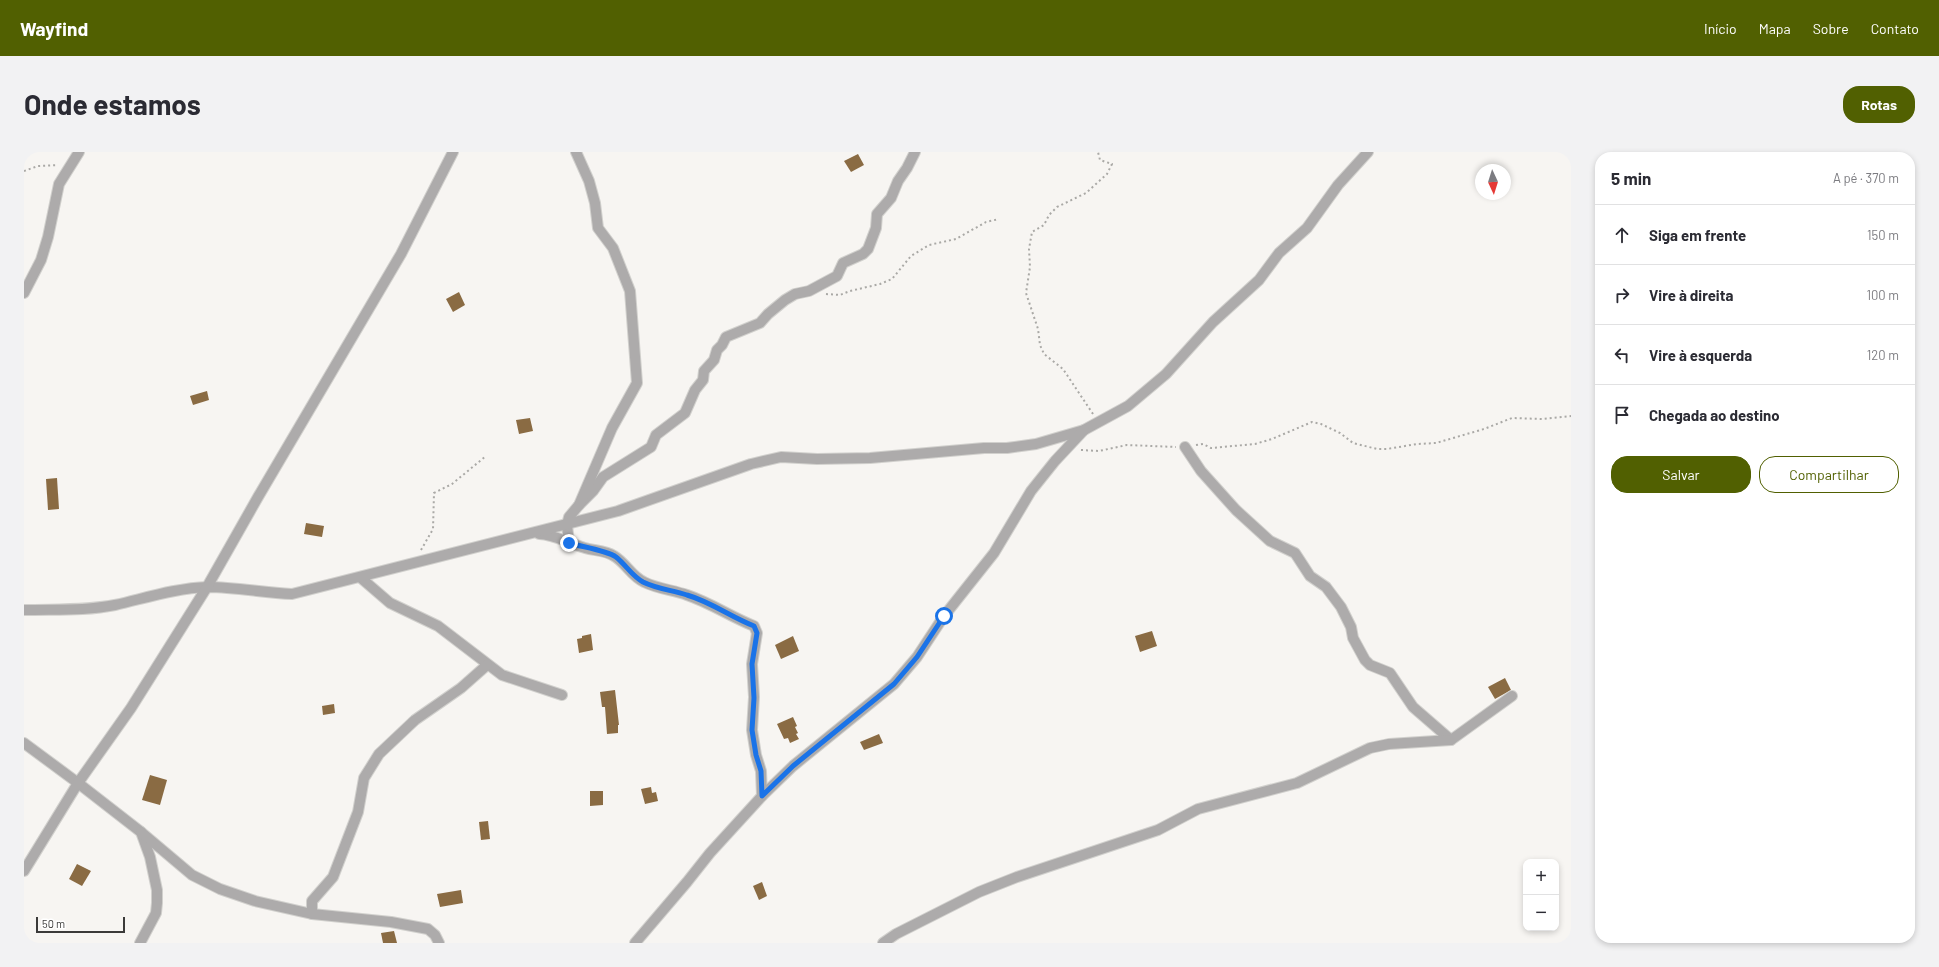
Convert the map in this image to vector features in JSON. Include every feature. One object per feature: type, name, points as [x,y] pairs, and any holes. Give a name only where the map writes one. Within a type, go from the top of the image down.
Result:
[{"type":"street","points":[[24,293],[41,260],[48,237],[59,184],[79,152]]},
{"type":"street","points":[[24,871],[78,782],[131,708],[207,587],[262,490],[401,254],[453,152]]},
{"type":"street","points":[[576,152],[589,180],[595,203],[598,228],[613,248],[625,273],[630,291],[637,383],[612,428],[579,505]]},
{"type":"street","points":[[569,543],[567,525],[569,517],[603,477],[651,447],[656,435],[684,413],[695,390],[703,380],[704,371],[714,360],[717,350],[722,346],[726,337],[760,323],[768,314],[795,294],[809,291],[837,276],[843,263],[863,254],[868,249],[876,228],[878,214],[891,198],[898,181],[915,152]]},
{"type":"street","points":[[24,610],[114,605],[179,589],[207,587],[245,588],[270,593],[292,594],[361,578],[618,511],[751,464],[781,457],[817,459],[870,458],[984,448],[1007,448],[1036,444],[1084,430],[1128,406],[1166,374],[1213,322],[1259,280],[1279,252],[1307,228],[1338,186],[1368,152]]},
{"type":"street","points":[[635,943],[687,882],[710,852],[762,796],[793,766],[894,684],[917,657],[944,616],[994,553],[1031,491],[1084,430]]},
{"type":"street","points":[[1185,447],[1201,471],[1236,510],[1270,541],[1295,553],[1304,569],[1310,576],[1326,587],[1341,607],[1351,627],[1353,638],[1365,660],[1370,665],[1390,674],[1414,707],[1451,740]]},
{"type":"street","points":[[535,533],[551,536],[588,549],[605,552],[615,556],[633,575],[642,581],[661,590],[687,595],[754,626],[757,633],[752,664],[754,698],[752,730],[756,755],[761,771],[762,796]]},
{"type":"street","points":[[361,578],[390,603],[438,626],[502,676],[562,695]]},
{"type":"street","points":[[312,914],[312,901],[333,877],[358,812],[364,778],[379,754],[415,720],[460,688],[487,665]]},
{"type":"street","points":[[883,943],[896,934],[979,892],[1016,877],[1158,830],[1198,809],[1297,783],[1370,748],[1389,744],[1451,740],[1512,696]]},
{"type":"street","points":[[24,743],[78,782],[192,875],[220,889],[255,901],[312,914],[391,922],[428,929],[435,935],[439,943]]},
{"type":"street","points":[[140,943],[156,913],[157,903],[157,890],[150,857],[141,832]]},
{"type":"path","points":[[1098,152],[1100,160],[1112,164],[1107,174],[1086,193],[1057,207],[1049,215],[1044,225],[1032,232],[1029,249],[1030,267],[1026,293],[1044,354],[1063,369],[1076,386],[1091,412],[1103,419]]},
{"type":"path","points":[[24,171],[38,166],[71,165]]},
{"type":"path","points":[[809,291],[840,295],[850,291],[880,284],[892,279],[911,256],[929,245],[956,239],[986,222],[999,219]]},
{"type":"path","points":[[1066,449],[1099,451],[1127,445],[1185,447],[1204,444],[1211,448],[1255,444],[1272,439],[1312,422],[1322,424],[1340,433],[1353,443],[1377,450],[1417,444],[1436,443],[1484,429],[1512,418],[1543,419],[1571,416]]},
{"type":"path","points":[[414,564],[432,529],[434,493],[452,484],[486,456]]},
{"type":"building","points":[[858,154],[864,165],[851,172],[844,161]]},
{"type":"building","points":[[459,292],[465,305],[453,312],[446,299]]},
{"type":"building","points":[[207,391],[209,400],[193,405],[190,396]]},
{"type":"building","points":[[530,418],[533,431],[519,434],[516,420]]},
{"type":"building","points":[[57,478],[59,509],[48,510],[46,479]]},
{"type":"building","points":[[306,523],[324,526],[322,537],[304,534]]},
{"type":"building","points":[[1152,631],[1157,646],[1140,652],[1135,636]]},
{"type":"building","points":[[591,634],[593,650],[579,653],[577,639]]},
{"type":"building","points":[[793,636],[799,651],[781,659],[775,645]]},
{"type":"building","points":[[1505,678],[1511,690],[1495,699],[1488,687]]},
{"type":"building","points":[[615,690],[619,725],[618,733],[607,734],[605,707],[602,707],[600,692]]},
{"type":"building","points":[[334,704],[335,713],[323,715],[322,706]]},
{"type":"building","points":[[793,717],[797,726],[795,727],[798,733],[796,734],[799,739],[790,743],[788,738],[784,739],[777,724]]},
{"type":"building","points":[[879,734],[883,743],[864,750],[860,742]]},
{"type":"building","points":[[150,775],[167,780],[160,805],[142,800]]},
{"type":"building","points":[[651,787],[652,793],[656,792],[658,801],[645,804],[641,789]]},
{"type":"building","points":[[590,791],[603,791],[603,805],[590,806]]},
{"type":"building","points":[[488,821],[490,839],[481,840],[479,822]]},
{"type":"building","points":[[77,864],[91,871],[82,886],[69,879]]},
{"type":"building","points":[[762,882],[767,896],[759,900],[753,886]]},
{"type":"building","points":[[461,890],[463,903],[440,907],[437,894]]},
{"type":"building","points":[[394,931],[397,943],[383,943],[381,933]]},
{"type":"route","points":[[569,543],[615,556],[633,575],[642,581],[661,590],[687,595],[711,604],[743,622],[754,626],[757,633],[752,664],[754,698],[752,730],[756,755],[761,771],[762,796],[793,766],[894,684],[917,657],[944,616]]}]
